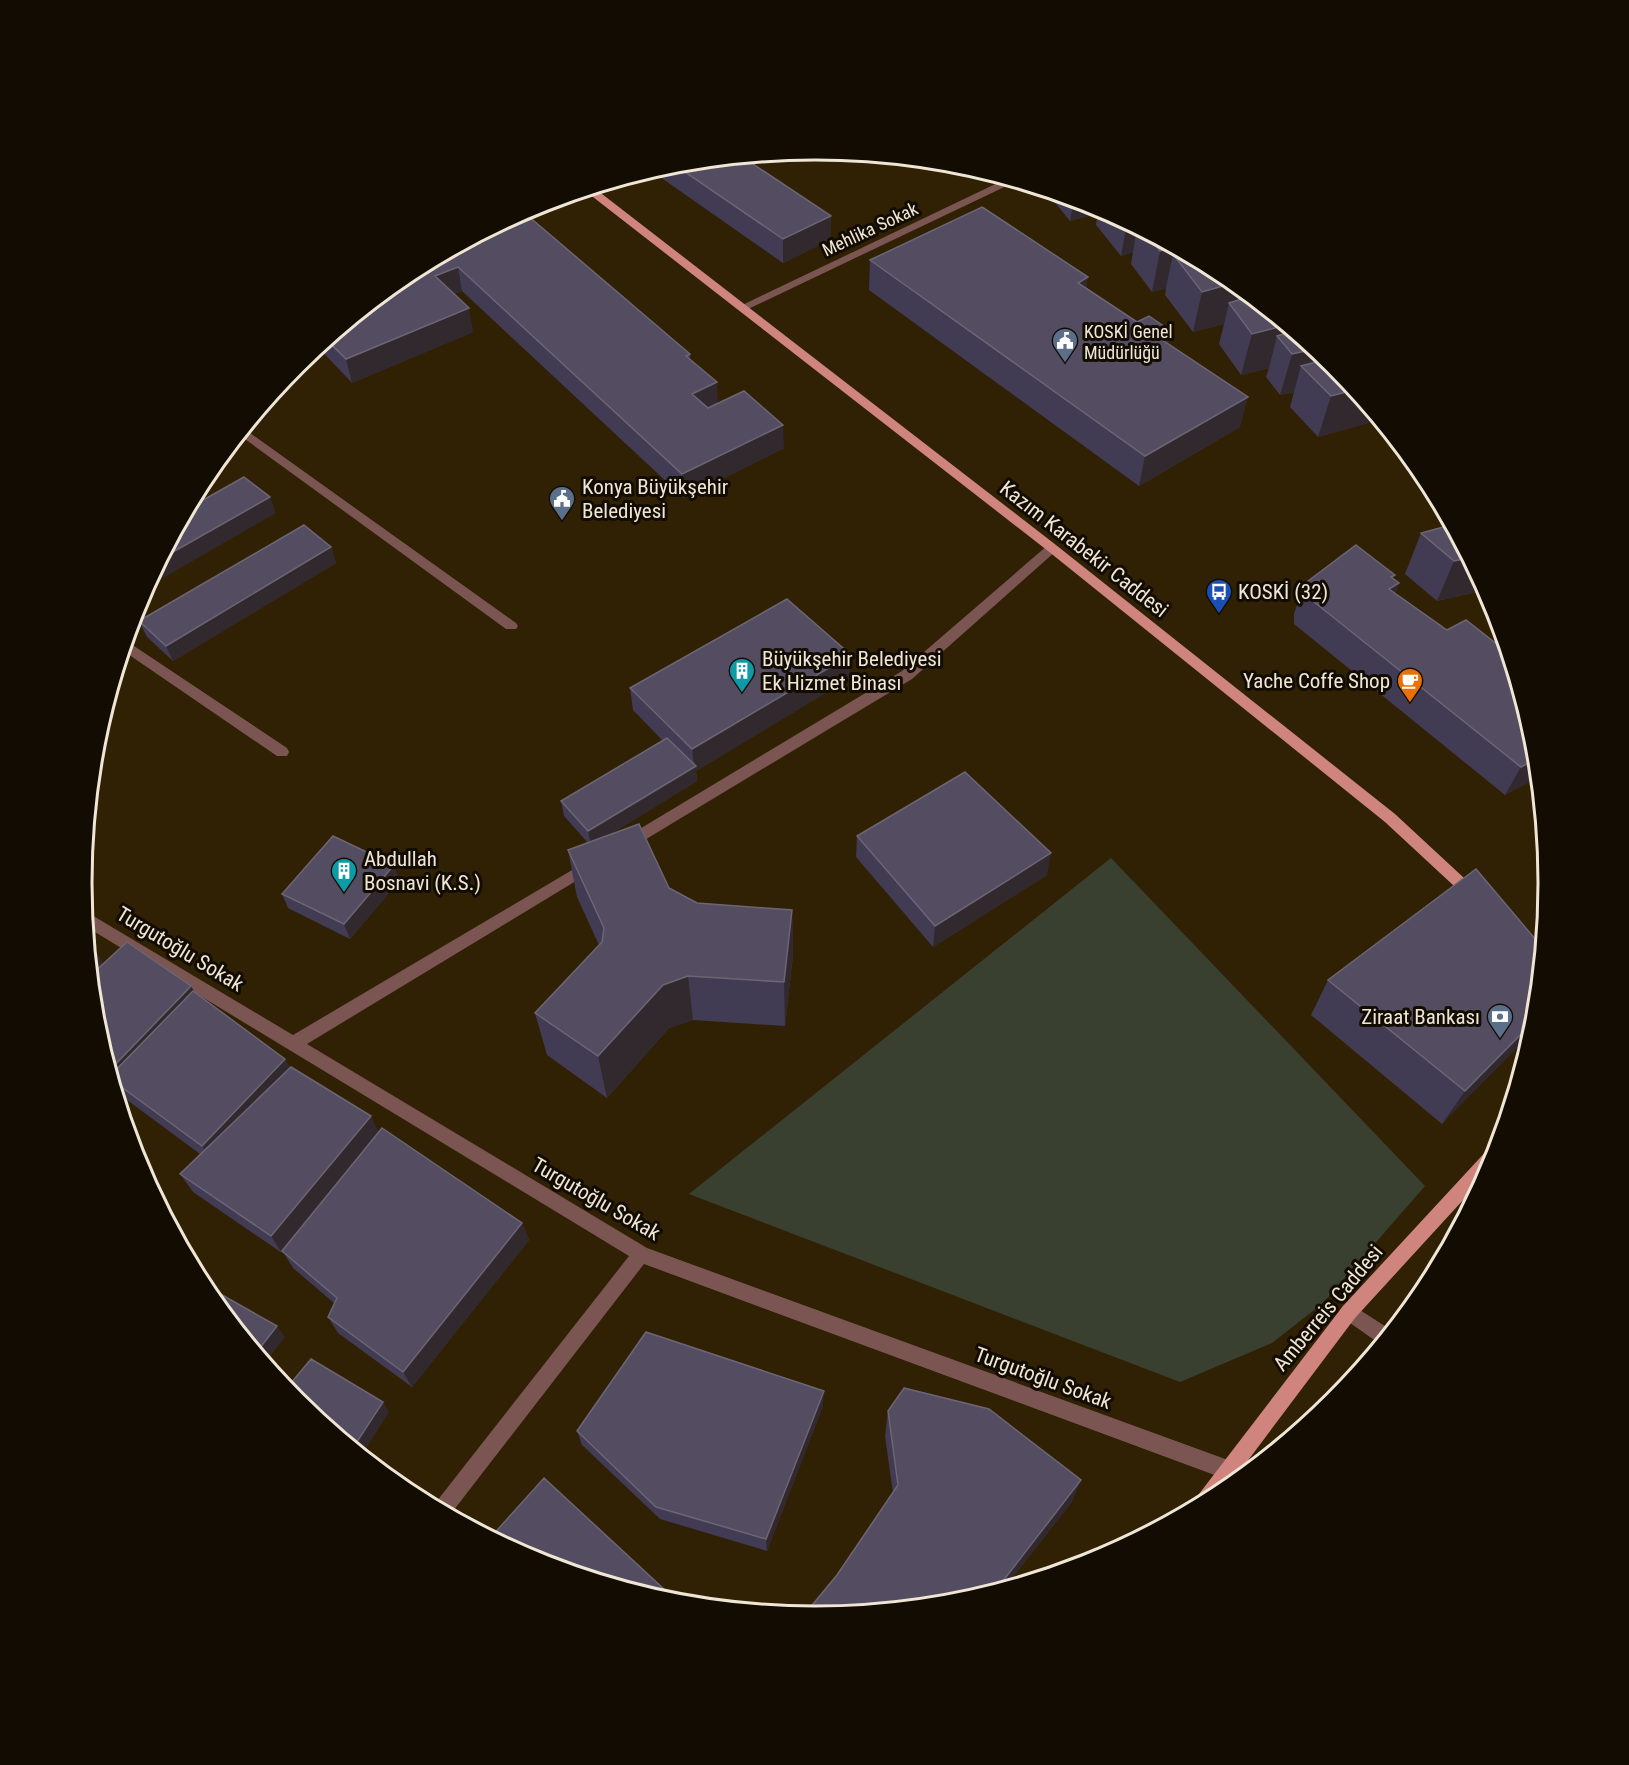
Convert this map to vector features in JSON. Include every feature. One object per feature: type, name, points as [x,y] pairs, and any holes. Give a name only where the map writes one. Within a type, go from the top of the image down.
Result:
[{"type":"main road","name":"Kazım Karabekir Caddesi","points":[[595,194],[1052,548],[1390,818],[1486,907]]},
{"type":"main road","name":"Amberreis Caddesi","points":[[1220,1481],[1349,1312],[1475,1175]]},
{"type":"street","name":"Mehlika Sokak","points":[[742,308],[1004,184]]},
{"type":"street","points":[[247,435],[511,626]]},
{"type":"street","points":[[293,1044],[907,675],[1052,548]]},
{"type":"street","points":[[131,648],[282,752]]},
{"type":"street","name":"Turgutoğlu Sokak","points":[[93,923],[641,1254],[1228,1470]]},
{"type":"street","points":[[445,1504],[641,1254]]},
{"type":"street","points":[[1349,1312],[1380,1333]]},
{"type":"green space","points":[[1111,858],[1425,1186],[1323,1303],[1272,1343],[1180,1382],[689,1194]]},
{"type":"building","points":[[751,163],[831,216],[783,239],[684,171]]},
{"type":"building","name":"KOSKİ Genel Müdürlüğü","points":[[982,207],[1088,277],[1078,283],[1137,322],[1149,316],[1171,331],[1158,337],[1248,397],[1145,456],[870,260]]},
{"type":"building","points":[[531,218],[690,354],[686,356],[717,382],[692,394],[708,408],[744,391],[783,425],[682,474],[458,267],[435,276],[469,308],[346,359],[332,345],[374,309],[453,256]]},
{"type":"building","points":[[1174,255],[1223,286],[1202,292]]},
{"type":"building","points":[[1241,299],[1277,327],[1252,334],[1229,303]]},
{"type":"building","points":[[1285,334],[1304,351],[1292,354],[1277,336]]},
{"type":"building","points":[[1316,362],[1345,392],[1331,396],[1301,366]]},
{"type":"building","points":[[244,477],[270,497],[171,553],[200,502]]},
{"type":"building","points":[[304,525],[331,547],[166,646],[141,623],[142,619]]},
{"type":"building","points":[[1444,527],[1461,560],[1454,561],[1421,533]]},
{"type":"building","points":[[1356,545],[1395,575],[1391,577],[1399,583],[1389,589],[1447,630],[1466,620],[1497,644],[1513,695],[1527,764],[1521,767],[1304,594],[1304,584]]},
{"type":"building","name":"Büyükşehir Belediyesi Ek Hizmet Binası","points":[[787,599],[851,655],[692,749],[630,688]]},
{"type":"building","points":[[667,738],[696,766],[588,831],[561,801]]},
{"type":"building","points":[[965,772],[1051,853],[935,926],[857,836]]},
{"type":"building","points":[[639,824],[669,888],[697,903],[792,910],[784,982],[688,976],[663,985],[598,1056],[535,1013],[602,942],[604,928],[568,850]]},
{"type":"building","name":"Abdullah Bosnavi (K.S.)","points":[[333,836],[394,865],[344,924],[282,894]]},
{"type":"building","points":[[1476,869],[1535,939],[1522,1033],[1465,1091],[1328,980]]},
{"type":"building","points":[[127,942],[191,986],[115,1065],[105,1024],[97,969]]},
{"type":"building","points":[[193,991],[285,1059],[202,1146],[121,1087],[116,1070]]},
{"type":"building","points":[[291,1067],[371,1116],[271,1236],[180,1174]]},
{"type":"building","points":[[382,1128],[522,1223],[403,1372],[328,1317],[337,1298],[282,1251]]},
{"type":"building","points":[[220,1294],[277,1326],[261,1347]]},
{"type":"building","points":[[646,1332],[824,1391],[766,1539],[656,1507],[577,1431]]},
{"type":"building","points":[[311,1359],[383,1402],[357,1442],[292,1382]]},
{"type":"building","points":[[904,1388],[989,1409],[1081,1480],[1003,1581],[956,1592],[909,1599],[812,1606],[837,1575],[898,1485],[888,1411]]},
{"type":"building","points":[[544,1478],[665,1590],[582,1567],[496,1531]]},
{"type":"place","name":"KOSKİ Genel Müdürlüğü","points":[[1065,364]]},
{"type":"place","name":"Konya Büyükşehir Belediyesi","points":[[562,522]]},
{"type":"place","name":"KOSKİ (32)","points":[[1219,615]]},
{"type":"place","name":"Büyükşehir Belediyesi Ek Hizmet Binası","points":[[742,694]]},
{"type":"place","name":"Yache Coffe Shop","points":[[1410,704]]},
{"type":"place","name":"Abdullah Bosnavi (K.S.)","points":[[344,894]]},
{"type":"place","name":"Ziraat Bankası","points":[[1500,1040]]}]
